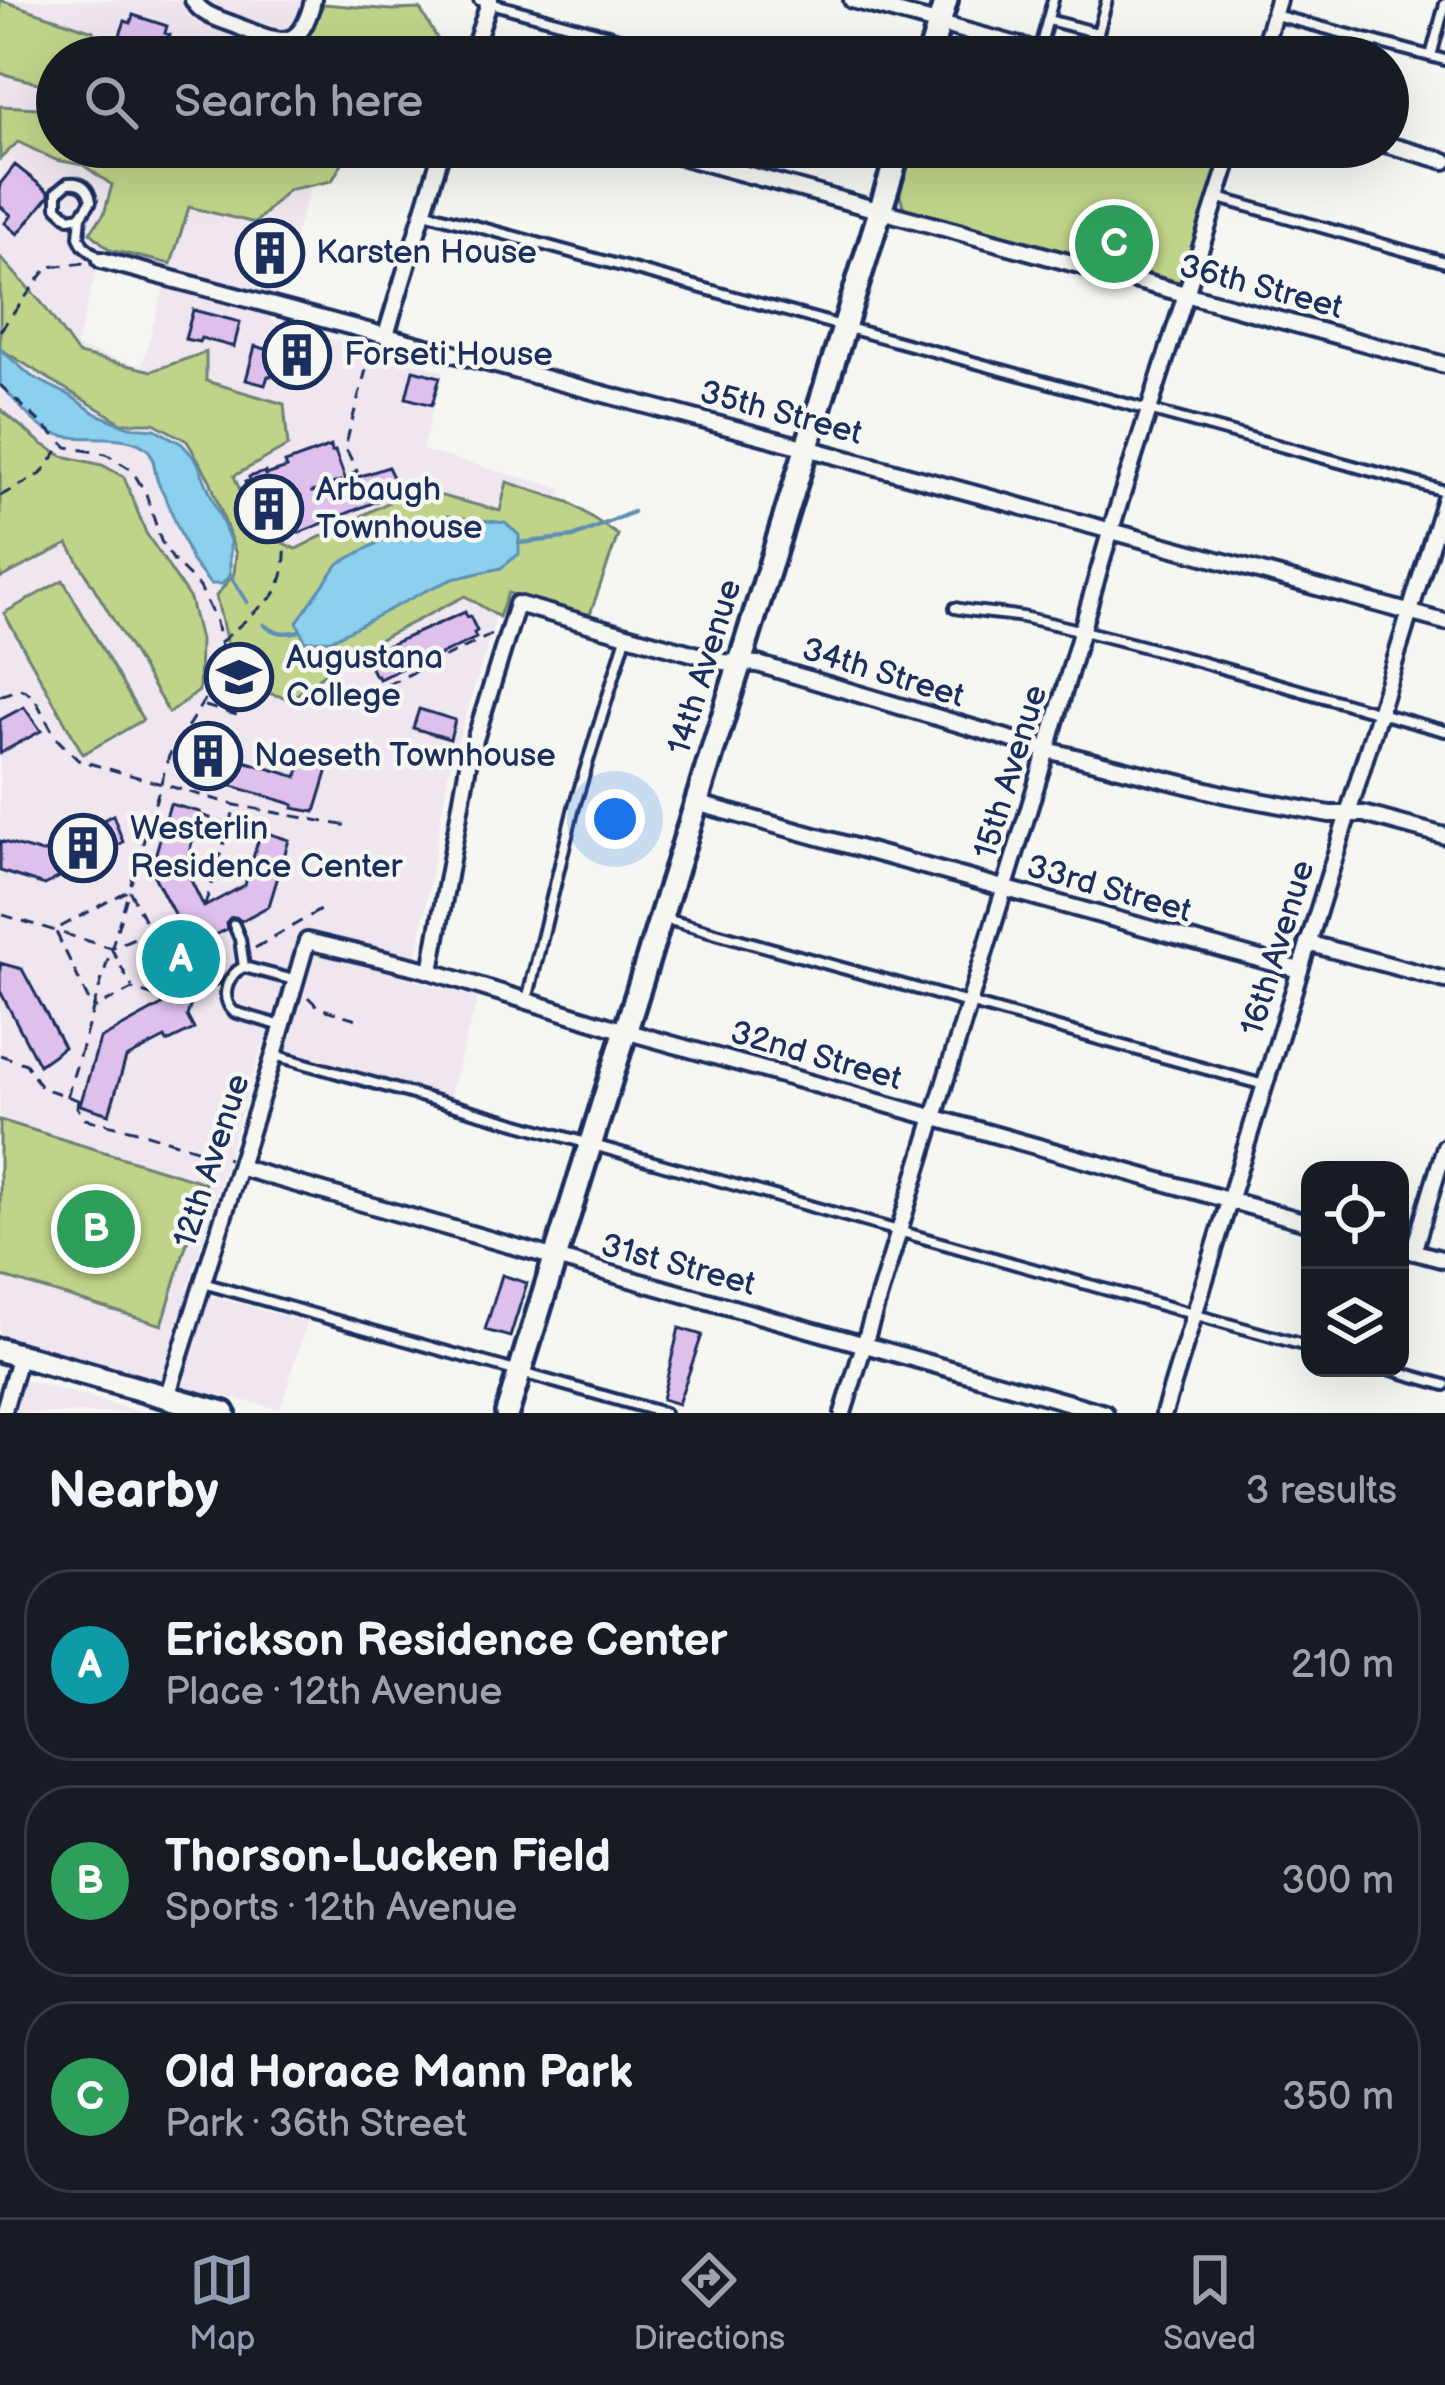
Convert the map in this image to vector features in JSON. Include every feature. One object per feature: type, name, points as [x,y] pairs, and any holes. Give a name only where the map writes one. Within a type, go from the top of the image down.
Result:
[{"type":"street","points":[[193,0],[205,14],[260,36]]},
{"type":"street","points":[[294,36],[304,27],[313,0]]},
{"type":"street","points":[[852,0],[982,36]]},
{"type":"street","points":[[935,36],[946,0]]},
{"type":"street","points":[[477,36],[486,1]]},
{"type":"street","points":[[1409,151],[1445,161]]},
{"type":"street","points":[[386,335],[437,168]]},
{"type":"street","name":"36th Street","points":[[722,168],[1445,364]]},
{"type":"street","name":"14th Avenue","points":[[507,1413],[894,168]]},
{"type":"street","name":"15th Avenue","points":[[843,1413],[1111,530],[1226,168]]},
{"type":"street","name":"35th Street","points":[[95,260],[1445,622]]},
{"type":"street","name":"16th Avenue","points":[[1164,1413],[1445,495]]},
{"type":"street","name":"34th Street","points":[[507,638],[517,604],[723,662],[758,664],[1046,750],[1227,795],[1330,814],[1364,814],[1445,836]]},
{"type":"street","points":[[431,971],[469,759],[507,638]]},
{"type":"street","name":"33rd Street","points":[[696,803],[1299,970]]},
{"type":"street","name":"32nd Street","points":[[307,941],[431,971],[625,1031],[1301,1220]]},
{"type":"street","name":"12th Avenue","points":[[166,1397],[307,941]]},
{"type":"street","points":[[1307,943],[1445,980]]},
{"type":"street","points":[[1409,1245],[1445,1147]]},
{"type":"street","name":"31st Street","points":[[239,1165],[554,1260],[1105,1413]]},
{"type":"street","points":[[1409,1251],[1445,1260]]},
{"type":"street","points":[[3,1413],[10,1352],[224,1413]]},
{"type":"lane","points":[[1044,36],[1053,0]]},
{"type":"lane","points":[[1048,20],[1098,33],[1108,0]]},
{"type":"lane","points":[[486,1],[613,36]]},
{"type":"lane","points":[[1430,56],[1445,4]]},
{"type":"lane","points":[[1276,8],[1366,36]]},
{"type":"lane","points":[[1409,49],[1445,60]]},
{"type":"lane","points":[[82,216],[69,218],[56,206],[57,192],[68,183],[88,190],[90,207],[82,216],[79,237],[95,260]]},
{"type":"lane","points":[[1217,198],[1445,262]]},
{"type":"lane","points":[[423,212],[1445,495]]},
{"type":"lane","points":[[955,608],[1020,616],[1082,631],[1445,731]]},
{"type":"lane","points":[[529,992],[574,807],[627,634]]},
{"type":"lane","points":[[660,917],[1264,1085]]},
{"type":"lane","points":[[234,925],[244,967]]},
{"type":"lane","points":[[244,967],[295,982]]},
{"type":"lane","points":[[244,967],[231,976],[225,996],[229,1008],[283,1025]]},
{"type":"lane","points":[[274,1054],[1301,1344]]},
{"type":"lane","points":[[202,1282],[664,1413]]},
{"type":"lane","points":[[1409,1375],[1445,1385]]},
{"type":"path","points":[[0,331],[48,267],[95,260]]},
{"type":"path","points":[[220,643],[279,588],[291,500],[357,471],[345,447],[367,366]]},
{"type":"path","points":[[0,386],[62,444],[76,451],[106,454],[133,470],[161,541],[200,587],[223,657],[220,675],[173,747],[160,783],[67,1096]]},
{"type":"path","points":[[0,496],[41,474],[62,444]]},
{"type":"path","points":[[368,694],[491,635],[507,638]]},
{"type":"path","points":[[0,696],[19,689],[31,694],[56,738],[78,760],[235,805],[347,826]]},
{"type":"path","points":[[202,706],[244,717]]},
{"type":"path","points":[[205,905],[235,805]]},
{"type":"path","points":[[200,814],[260,833]]},
{"type":"path","points":[[55,930],[129,890]]},
{"type":"path","points":[[129,890],[150,931]]},
{"type":"path","points":[[243,955],[320,910]]},
{"type":"path","points":[[0,914],[112,948],[150,931],[182,940]]},
{"type":"path","points":[[55,930],[93,1009]]},
{"type":"path","points":[[112,948],[133,989]]},
{"type":"path","points":[[295,982],[320,1008],[360,1020]]},
{"type":"path","points":[[93,1009],[133,989],[164,999]]},
{"type":"path","points":[[0,1055],[26,1064],[40,1086],[80,1101],[77,1107],[85,1120],[137,1131],[239,1165]]},
{"type":"shaded area","name":"Augustana College","points":[[0,0],[302,0],[297,18],[285,30],[238,17],[233,36],[36,36],[36,168],[315,168],[270,321],[443,371],[422,450],[563,489],[557,511],[610,526],[584,613],[504,590],[448,774],[413,980],[478,998],[448,1100],[262,1045],[187,1290],[307,1322],[280,1409],[0,1336]],"holes":[[[101,253],[169,269],[142,366],[76,347]]]},
{"type":"shaded area","points":[[21,1379],[122,1407],[144,1413],[12,1413]]},
{"type":"green space","points":[[0,0],[93,31],[95,36],[36,36],[36,82],[0,73]]},
{"type":"green space","points":[[324,4],[420,9],[436,36],[306,36]]},
{"type":"green space","points":[[0,106],[36,108],[36,151],[18,142],[0,159]]},
{"type":"green space","points":[[87,168],[339,168],[332,181],[288,190],[255,223],[189,207],[171,264],[110,250],[90,232],[104,214],[112,185]]},
{"type":"green space","points":[[906,168],[1219,168],[1180,282],[908,209],[899,192]]},
{"type":"green space","points":[[0,257],[41,302],[78,354],[152,371],[206,352],[206,381],[284,404],[288,446],[234,476],[256,530],[296,549],[415,489],[500,511],[507,482],[569,502],[618,535],[589,617],[508,593],[499,617],[465,596],[349,655],[291,699],[224,682],[230,657],[216,596],[234,574],[236,554],[210,480],[187,441],[154,423],[122,423],[0,349]]},
{"type":"green space","points":[[0,409],[63,456],[102,465],[124,477],[146,533],[190,599],[200,640],[199,691],[169,713],[68,544],[0,578]]},
{"type":"green space","points":[[63,580],[143,720],[83,754],[4,613]]},
{"type":"green space","points":[[0,1120],[205,1183],[162,1325],[0,1276]]},
{"type":"water","points":[[0,349],[31,376],[96,414],[129,427],[155,429],[182,444],[197,461],[230,541],[230,575],[222,584],[210,584],[192,561],[148,450],[128,440],[72,437],[41,427],[0,385]]},
{"type":"water","points":[[446,516],[505,523],[519,535],[519,554],[501,568],[427,590],[331,640],[305,641],[297,622],[338,564],[417,522]]},
{"type":"building","points":[[133,15],[167,26],[165,33],[170,36],[120,36],[125,21],[131,23]]},
{"type":"building","points":[[15,165],[49,192],[18,234],[5,223],[11,215],[0,206],[0,184]]},
{"type":"building","points":[[193,310],[240,322],[234,347],[185,339]]},
{"type":"building","name":"Forseti House","points":[[288,334],[308,340],[305,353],[319,357],[314,374],[280,363]]},
{"type":"building","points":[[255,346],[277,352],[265,385],[246,380]]},
{"type":"building","points":[[413,370],[440,377],[432,405],[406,398]]},
{"type":"building","points":[[331,446],[346,481],[388,467],[397,493],[299,533],[291,520],[261,527],[245,482],[249,477],[287,468],[285,463]]},
{"type":"building","points":[[465,612],[477,631],[476,638],[379,679],[375,676],[368,654]]},
{"type":"building","points":[[24,707],[41,731],[0,753],[0,720]]},
{"type":"building","points":[[419,709],[455,720],[450,739],[413,728]]},
{"type":"building","points":[[203,729],[229,737],[224,755],[297,777],[303,757],[325,761],[329,766],[315,812],[216,781],[209,785],[193,780],[189,775],[194,757]]},
{"type":"building","points":[[170,804],[200,812],[185,868],[204,907],[245,885],[261,831],[289,840],[269,906],[241,921],[230,918],[227,929],[211,937],[205,957],[220,983],[193,998],[187,1016],[194,1029],[126,1058],[109,1114],[80,1105],[100,1039],[162,1005],[166,992],[150,962],[180,946],[184,933],[151,870]]},
{"type":"building","name":"Westerlin Residence Center","points":[[113,815],[123,842],[45,885],[0,871],[0,841],[42,853]]},
{"type":"building","points":[[0,963],[22,969],[64,1047],[39,1065],[0,991]]},
{"type":"building","points":[[502,1275],[527,1283],[510,1337],[485,1330]]},
{"type":"building","points":[[679,1328],[702,1335],[678,1404],[662,1399]]},
{"type":"waterway","points":[[519,543],[573,537],[633,512]]},
{"type":"waterway","points":[[230,575],[247,602]]},
{"type":"waterway","points":[[264,625],[282,632],[300,631]]},
{"type":"place","name":"Old Horace Mann Park","points":[[1114,244]]},
{"type":"place","name":"Karsten House","points":[[270,253]]},
{"type":"place","name":"Forseti House","points":[[297,355]]},
{"type":"place","name":"Arbaugh Townhouse","points":[[269,509]]},
{"type":"place","name":"Augustana College","points":[[239,677]]},
{"type":"place","name":"Naeseth Townhouse","points":[[208,756]]},
{"type":"place","name":"Westerlin Residence Center","points":[[83,848]]},
{"type":"place","name":"Erickson Residence Center","points":[[181,959]]},
{"type":"place","name":"Thorson-Lucken Field","points":[[96,1229]]}]
